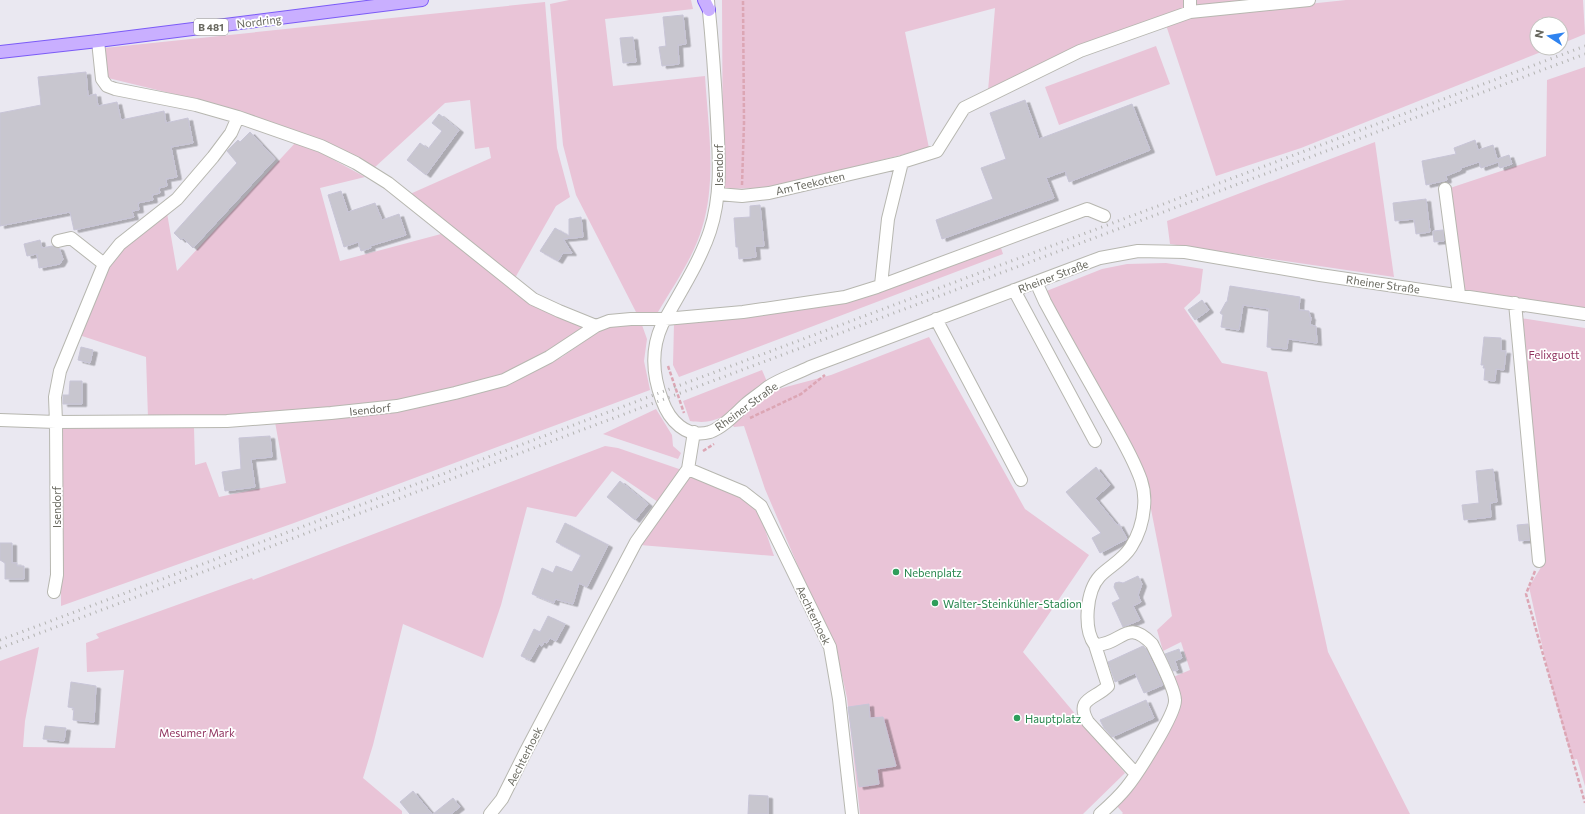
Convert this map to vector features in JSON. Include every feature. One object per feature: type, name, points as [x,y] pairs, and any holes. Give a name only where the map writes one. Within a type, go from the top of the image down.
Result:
[{"type":"main road","name":"Nordring","points":[[0,52],[422,0]]},
{"type":"street","points":[[1190,0],[1190,12]]},
{"type":"street","name":"Am Teekotten","points":[[718,194],[742,196],[769,193],[902,162],[937,151],[964,108],[1080,51],[1190,12],[1309,0]]},
{"type":"street","name":"Isendorf","points":[[694,432],[680,427],[669,416],[662,401],[656,375],[654,349],[656,337],[704,246],[715,214],[718,194],[718,150],[713,55],[707,3]]},
{"type":"street","points":[[98,41],[102,79],[107,86],[115,89],[196,105],[238,117],[321,146],[356,163],[388,183],[533,299],[596,326]]},
{"type":"street","name":"Isendorf","points":[[54,592],[57,575],[56,397],[60,371],[104,264],[120,244],[162,211],[186,188],[213,157],[231,133],[238,117]]},
{"type":"street","points":[[881,285],[888,219],[902,162]]},
{"type":"street","points":[[1445,189],[1459,294]]},
{"type":"street","points":[[665,319],[744,312],[845,297],[1087,209],[1104,216]]},
{"type":"street","points":[[58,241],[71,238],[104,264]]},
{"type":"street","name":"Rheiner Straße","points":[[694,432],[710,432],[728,421],[748,403],[771,386],[810,367],[1100,258],[1138,251],[1185,252],[1320,275],[1459,294],[1585,314]]},
{"type":"street","points":[[1036,282],[1045,302],[1118,433],[1138,472],[1144,491],[1143,516],[1134,541],[1124,556],[1099,577],[1090,596],[1088,619],[1090,634],[1108,686],[1091,697],[1085,702],[1084,706],[1085,716],[1088,722],[1136,774]]},
{"type":"street","points":[[1014,290],[1095,441]]},
{"type":"street","points":[[1515,303],[1539,562]]},
{"type":"street","name":"Isendorf","points":[[0,420],[56,422],[227,421],[397,406],[455,394],[504,380],[549,357],[596,326],[609,321],[631,318],[665,319]]},
{"type":"street","points":[[936,319],[1022,480]]},
{"type":"street","name":"Aechterhoek","points":[[490,814],[502,799],[525,752],[636,542],[688,469],[694,432]]},
{"type":"street","name":"Aechterhoek","points":[[688,469],[743,492],[761,506],[830,648],[838,699],[852,814]]},
{"type":"street","points":[[1095,645],[1132,631],[1141,634],[1152,644],[1174,694],[1175,703],[1174,709],[1136,774],[1113,802],[1100,814]]},
{"type":"path","points":[[742,196],[744,123],[744,0]]},
{"type":"path","points":[[1539,562],[1526,594],[1585,803]]},
{"type":"green space","points":[[569,0],[691,0],[693,9],[605,19],[613,86],[705,76],[710,152],[707,210],[694,250],[658,312],[636,312],[576,195],[563,145],[550,4]]},
{"type":"green space","points":[[722,0],[1185,0],[1186,9],[988,91],[995,8],[905,32],[929,148],[769,188],[723,189]]},
{"type":"green space","points":[[1193,0],[1278,0],[1193,9]]},
{"type":"green space","points":[[1346,0],[1583,0],[1585,34],[1569,41],[1569,16],[1529,16],[1529,56],[1531,56],[1301,148],[1216,176],[1166,25],[1194,16]]},
{"type":"green space","points":[[545,2],[557,148],[570,197],[556,206],[515,278],[410,194],[491,158],[489,147],[475,149],[470,100],[445,103],[374,168],[323,143],[215,104],[108,78],[104,48]]},
{"type":"green space","points":[[1156,46],[1170,84],[1059,125],[1045,87]]},
{"type":"green space","points":[[1585,67],[1585,309],[1464,290],[1450,188],[1546,156],[1547,80]]},
{"type":"green space","points":[[296,142],[323,154],[365,177],[320,188],[340,261],[441,234],[531,302],[585,326],[549,353],[503,376],[397,402],[229,417],[148,418],[146,357],[79,335],[107,265],[123,247],[167,213],[177,271]]},
{"type":"green space","points":[[1375,142],[1394,277],[1170,244],[1167,221]]},
{"type":"green space","points":[[1000,245],[1003,254],[679,377],[673,365],[674,324],[847,299]]},
{"type":"green space","points":[[1166,263],[1203,269],[1200,293],[1184,308],[1222,363],[1267,372],[1328,652],[1410,814],[1122,814],[1123,813],[1116,805],[1141,777],[1181,700],[1171,678],[1190,670],[1181,642],[1163,651],[1157,630],[1172,616],[1147,489],[1044,292],[1102,269],[1127,264]]},
{"type":"green space","name":"Felixguott","points":[[1520,318],[1585,328],[1585,786],[1577,759],[1573,760],[1560,717],[1529,587],[1543,564]]},
{"type":"green space","points":[[619,325],[642,325],[647,339],[644,361],[650,390],[294,523],[61,606],[60,426],[194,428],[195,465],[206,462],[219,497],[286,483],[275,422],[397,411],[458,399],[508,385],[562,357],[600,330]]},
{"type":"green space","name":"Walter-Steinkühler-Stadion","points":[[929,337],[1025,509],[1089,555],[1023,652],[1125,773],[1083,814],[860,814],[847,698],[839,662],[765,489],[744,426],[734,427],[726,415],[708,421],[690,421],[683,401],[762,370],[771,391],[831,375]]},
{"type":"green space","points":[[656,409],[672,435],[673,446],[681,453],[678,459],[603,434]]},
{"type":"green space","name":"Mesumer Mark","points":[[605,446],[618,448],[682,470],[658,502],[612,471],[576,517],[527,507],[501,605],[483,658],[403,624],[373,745],[363,778],[402,811],[402,814],[0,814],[0,661],[39,647],[25,721],[23,747],[115,748],[124,670],[87,672],[86,643],[99,638],[96,634],[252,578],[253,580]]},
{"type":"green space","points":[[690,475],[740,496],[758,509],[774,556],[640,545]]},
{"type":"building","points":[[683,15],[686,44],[678,45],[679,64],[662,66],[659,47],[666,46],[663,17]]},
{"type":"building","points":[[633,37],[636,62],[623,63],[620,38]]},
{"type":"building","points":[[86,72],[88,96],[96,94],[98,106],[117,102],[121,120],[164,111],[166,123],[188,118],[193,143],[171,147],[177,177],[166,179],[167,186],[159,188],[160,193],[152,195],[153,200],[138,203],[139,210],[132,211],[134,217],[74,230],[70,212],[0,226],[0,113],[41,105],[38,77]]},
{"type":"building","points":[[1025,100],[1039,139],[1132,104],[1150,150],[1069,182],[1065,171],[1046,178],[1054,198],[942,239],[936,220],[993,199],[981,168],[1006,159],[990,113]]},
{"type":"building","points":[[439,114],[459,130],[426,175],[407,160],[420,143],[428,149],[442,131],[432,123]]},
{"type":"building","points":[[250,132],[275,159],[193,248],[183,238],[181,240],[174,233],[237,163],[227,151],[238,140],[240,142]]},
{"type":"building","points":[[1475,140],[1478,150],[1493,145],[1497,159],[1509,155],[1512,164],[1500,168],[1498,162],[1481,168],[1479,162],[1461,168],[1461,170],[1446,176],[1447,180],[1426,185],[1422,161],[1456,154],[1454,148]]},
{"type":"building","points":[[341,191],[348,212],[375,203],[382,220],[399,214],[406,235],[370,246],[371,248],[361,251],[358,242],[344,247],[328,195]]},
{"type":"building","points":[[1426,199],[1430,232],[1416,234],[1414,219],[1395,221],[1393,203]]},
{"type":"building","points":[[760,205],[764,246],[755,246],[756,257],[739,259],[738,247],[736,247],[734,218],[750,217],[750,206]]},
{"type":"building","points":[[581,217],[583,237],[563,239],[572,253],[563,253],[558,261],[540,251],[555,228],[569,236],[569,219]]},
{"type":"building","points":[[1443,230],[1444,241],[1434,242],[1433,231]]},
{"type":"building","points":[[40,240],[42,248],[52,246],[59,248],[63,259],[60,264],[39,268],[37,254],[27,256],[24,244]]},
{"type":"building","points":[[1230,286],[1300,297],[1299,310],[1309,311],[1311,317],[1310,325],[1316,326],[1317,343],[1288,339],[1287,349],[1267,347],[1269,309],[1243,305],[1239,330],[1221,327],[1223,315],[1220,313],[1227,302]]},
{"type":"building","points":[[1202,300],[1209,310],[1195,320],[1188,310]]},
{"type":"building","points":[[1484,337],[1501,338],[1501,351],[1506,351],[1504,370],[1496,369],[1495,381],[1484,380],[1485,368],[1483,368],[1484,365],[1481,365]]},
{"type":"building","points":[[81,347],[93,350],[90,363],[78,360]]},
{"type":"building","points":[[70,381],[82,381],[82,404],[63,404],[63,395],[69,395]]},
{"type":"building","points":[[270,436],[272,457],[251,459],[255,487],[225,491],[222,472],[241,469],[239,438]]},
{"type":"building","points":[[1096,467],[1110,485],[1095,498],[1117,525],[1119,524],[1127,539],[1100,553],[1092,538],[1101,533],[1066,492]]},
{"type":"building","points":[[1493,469],[1497,502],[1490,503],[1491,517],[1464,520],[1462,505],[1479,503],[1476,471]]},
{"type":"building","points":[[620,481],[648,504],[635,520],[607,497]]},
{"type":"building","points":[[565,523],[608,545],[587,587],[579,583],[573,604],[555,599],[554,603],[532,594],[542,568],[553,573],[556,566],[572,572],[581,555],[556,542]]},
{"type":"building","points":[[1528,524],[1530,540],[1519,541],[1517,525]]},
{"type":"building","points":[[0,543],[12,543],[12,563],[17,563],[17,566],[24,566],[24,579],[5,579],[5,563],[0,560]]},
{"type":"building","points":[[1138,576],[1142,584],[1138,595],[1141,602],[1133,606],[1140,620],[1123,627],[1112,603],[1120,599],[1114,587],[1115,583],[1123,583]]},
{"type":"building","points":[[548,616],[565,624],[556,641],[550,638],[547,643],[544,642],[542,646],[539,644],[530,660],[521,656],[534,629],[540,632]]},
{"type":"building","points":[[1143,646],[1146,649],[1163,685],[1144,693],[1135,673],[1115,682],[1108,662]]},
{"type":"building","points":[[1179,649],[1182,658],[1175,661],[1178,670],[1173,671],[1165,654]]},
{"type":"building","points":[[71,682],[96,686],[94,722],[73,720],[74,708],[68,707]]},
{"type":"building","points":[[1146,700],[1154,718],[1112,737],[1104,728],[1100,720]]},
{"type":"building","points":[[869,704],[870,718],[883,717],[896,766],[877,769],[879,784],[859,787],[848,707]]},
{"type":"building","points":[[45,726],[66,728],[64,741],[43,739]]},
{"type":"building","points":[[413,791],[432,814],[410,814],[400,802]]},
{"type":"building","points":[[749,795],[768,796],[768,814],[748,814]]},
{"type":"building","points":[[453,798],[460,807],[451,814],[433,814]]},
{"type":"railway","points":[[0,640],[1585,46]]},
{"type":"railway","points":[[0,648],[1585,54]]},
{"type":"place","name":"Nebenplatz","points":[[896,572]]},
{"type":"place","name":"Walter-Steinkühler-Stadion","points":[[935,603]]},
{"type":"place","name":"Hauptplatz","points":[[1017,718]]}]
